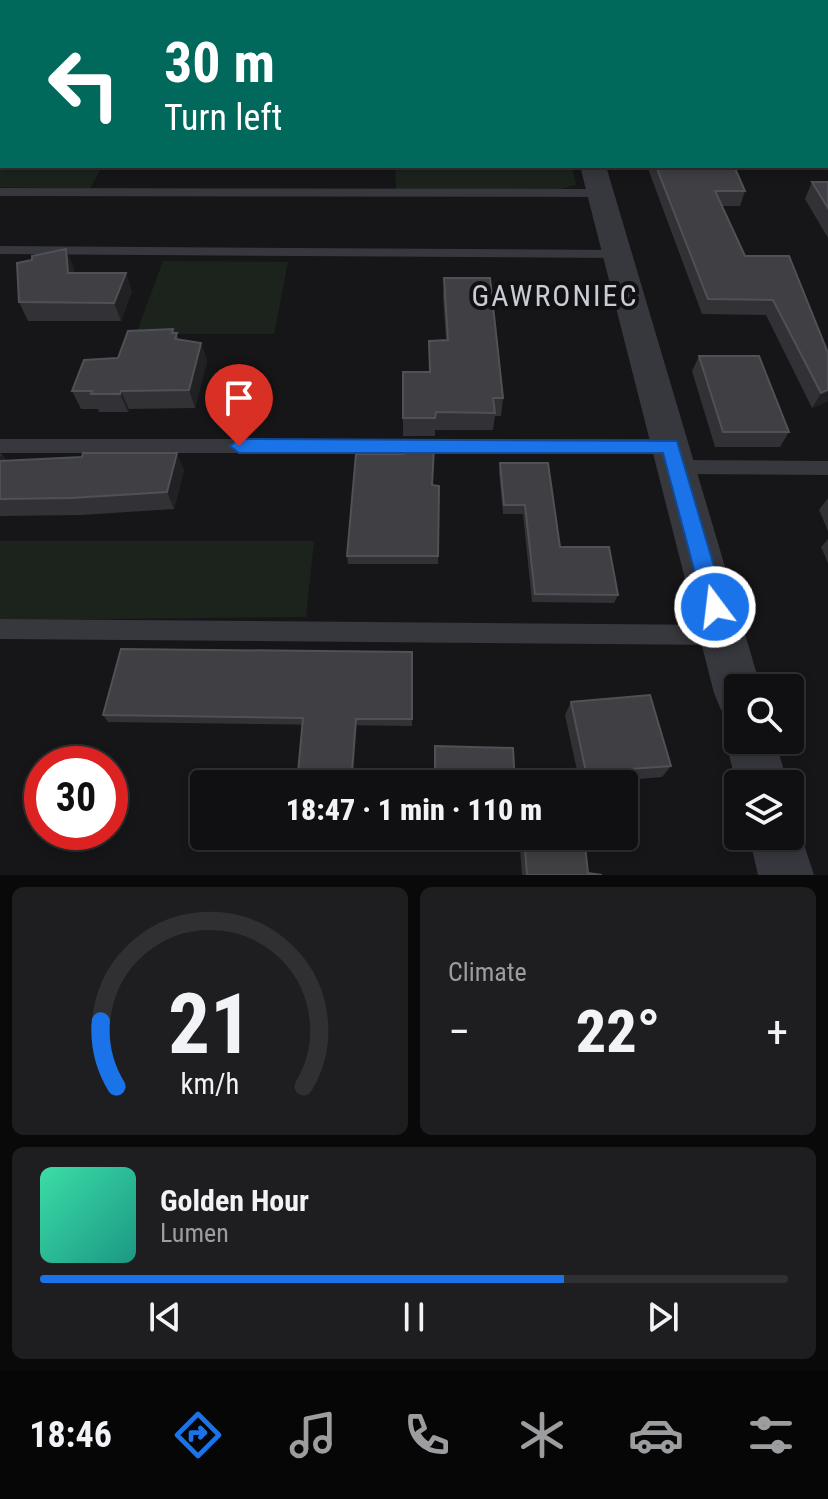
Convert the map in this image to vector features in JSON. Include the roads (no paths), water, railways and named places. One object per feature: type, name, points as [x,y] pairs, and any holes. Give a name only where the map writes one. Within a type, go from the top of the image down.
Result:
[{"type":"street","points":[[597,179],[733,674]]},
{"type":"street","points":[[780,850],[786,875]]},
{"type":"lane","points":[[0,192],[597,179]]},
{"type":"lane","points":[[0,250],[618,254]]},
{"type":"lane","points":[[0,446],[674,456],[828,468]]},
{"type":"lane","points":[[0,629],[723,635]]},
{"type":"district","name":"GAWRONIEC","points":[[555,296]]}]
